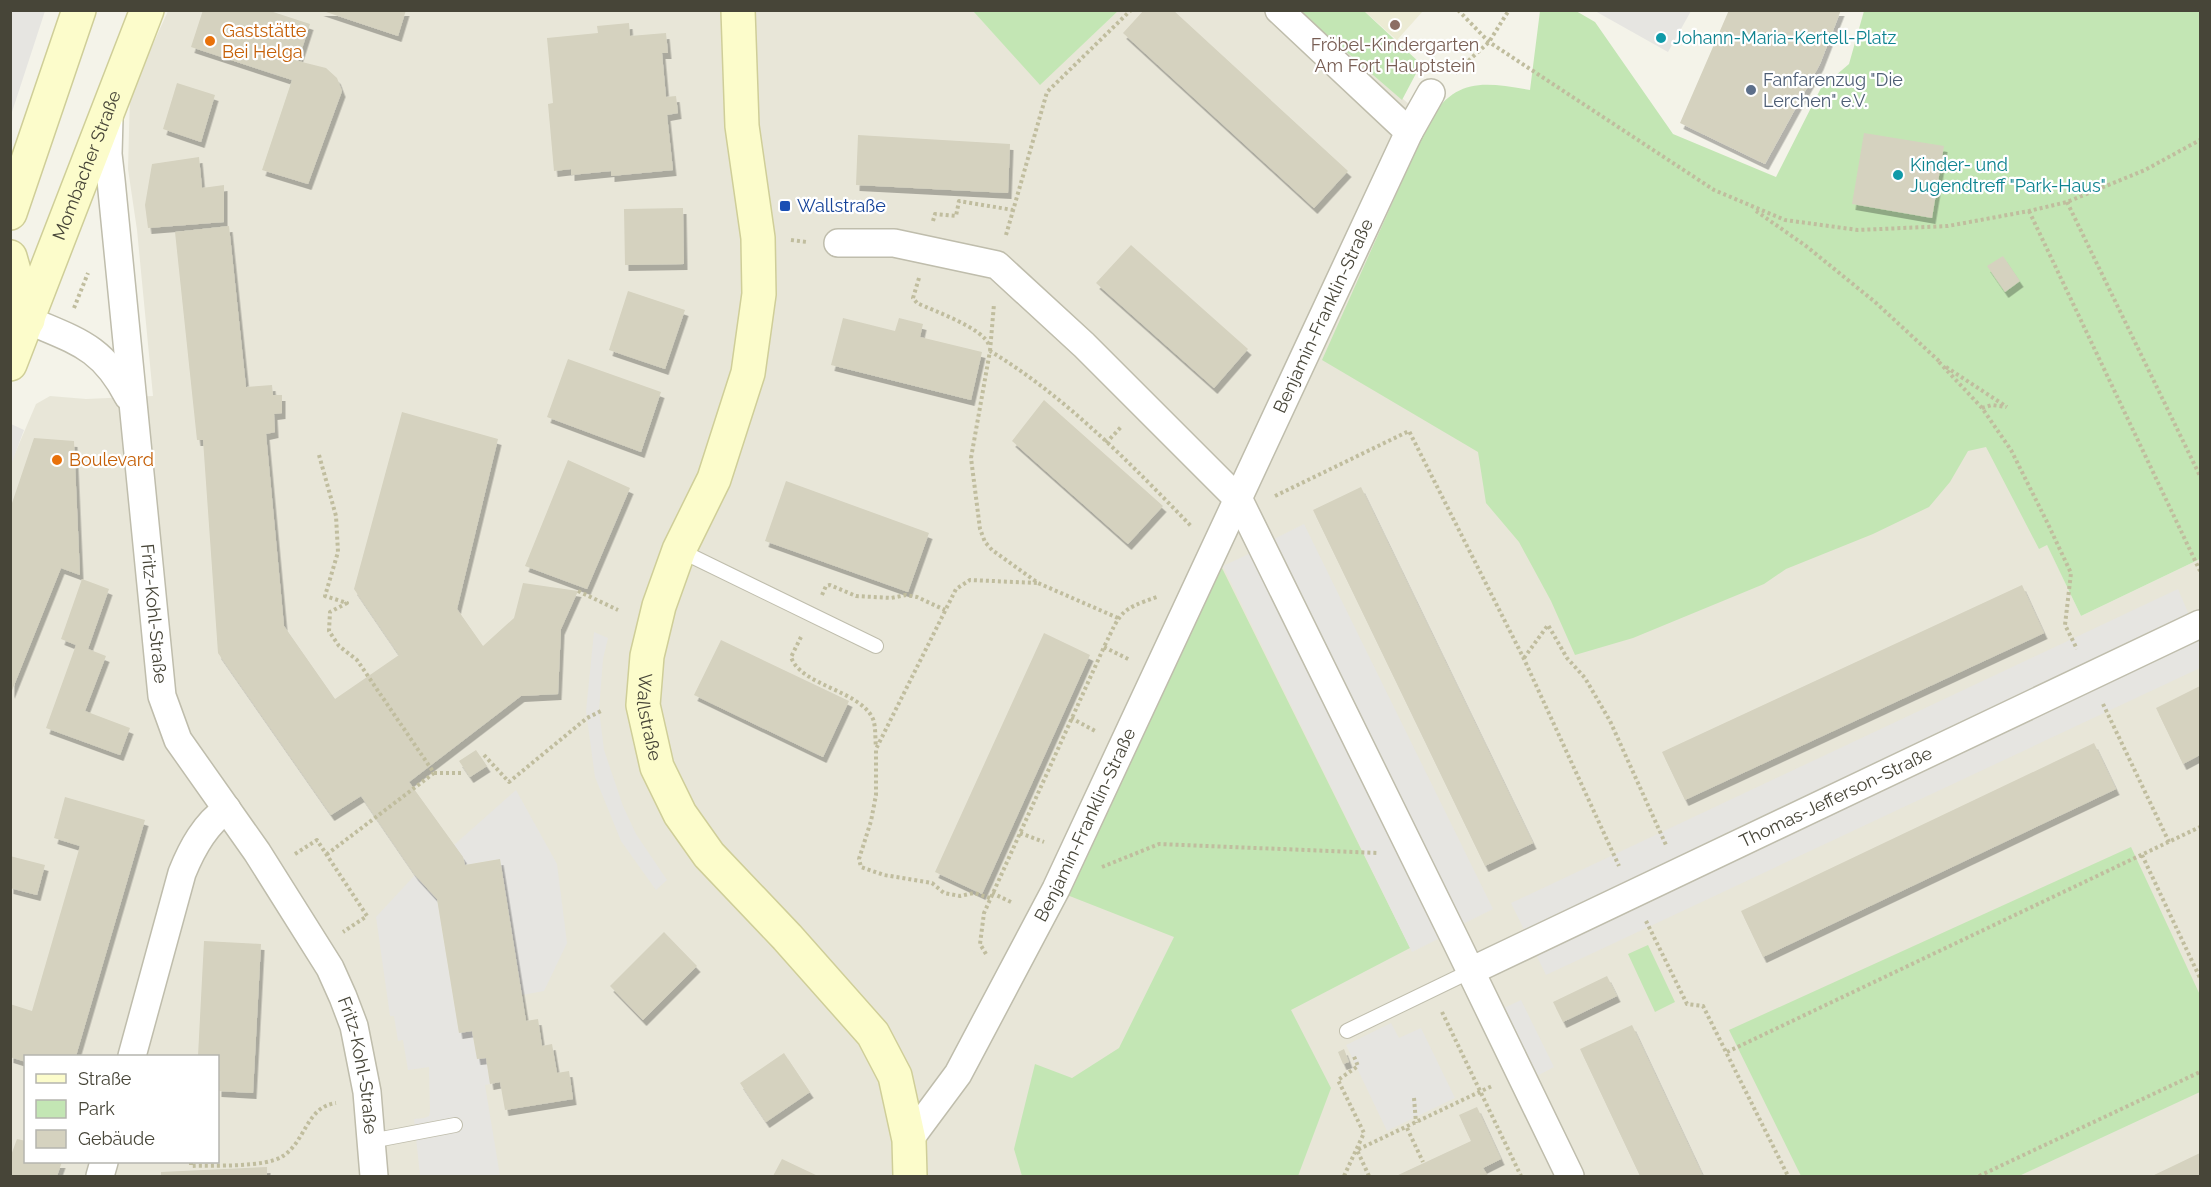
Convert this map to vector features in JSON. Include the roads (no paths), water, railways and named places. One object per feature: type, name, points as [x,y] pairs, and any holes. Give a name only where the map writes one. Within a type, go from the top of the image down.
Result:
[{"type":"street","points":[[10,213],[79,10]]},
{"type":"street","name":"Mombacher Straße","points":[[10,364],[147,10]]},
{"type":"street","name":"Wallstraße","points":[[738,10],[742,126],[758,238],[759,294],[748,373],[714,478],[679,550],[659,606],[647,656],[643,705],[657,767],[680,814],[709,855],[787,937],[873,1034],[895,1076],[909,1140],[910,1176]]},
{"type":"street","points":[[1280,10],[1408,132]]},
{"type":"street","name":"Benjamin-Franklin-Straße","points":[[909,1140],[958,1074],[1056,889],[1239,500],[1408,132],[1431,93]]},
{"type":"street","name":"Fritz-Kohl-Straße","points":[[109,105],[108,154],[162,696],[178,740],[227,809],[330,968],[343,997],[354,1026],[362,1060],[374,1176]]},
{"type":"street","points":[[838,243],[894,243],[997,265],[1084,345],[1239,500],[1570,1176]]},
{"type":"street","points":[[10,257],[28,320]]},
{"type":"street","name":"Fritz-Kohl-Straße","points":[[28,320],[87,346],[105,360],[122,383],[132,402]]},
{"type":"street","name":"Thomas-Jefferson-Straße","points":[[1471,971],[2200,624]]},
{"type":"street","points":[[132,1055],[182,873],[192,848],[216,816],[227,809]]},
{"type":"lane","points":[[679,550],[876,646]]},
{"type":"lane","points":[[1347,1030],[1471,971]]},
{"type":"lane","points":[[371,1142],[455,1125]]},
{"type":"place","name":"Fröbel-Kindergarten Am Fort Hauptstein","points":[[1395,25]]},
{"type":"place","name":"Johann-Maria-Kertell-Platz","points":[[1661,38]]},
{"type":"place","name":"Gaststätte Bei Helga","points":[[210,41]]},
{"type":"place","name":"Fanfarenzug \"Die Lerchen\" e.V.","points":[[1751,90]]},
{"type":"place","name":"Kinder- und Jugendtreff \"Park-Haus\"","points":[[1898,175]]},
{"type":"place","name":"Wallstraße","points":[[785,206]]},
{"type":"place","name":"Boulevard","points":[[57,460]]}]
